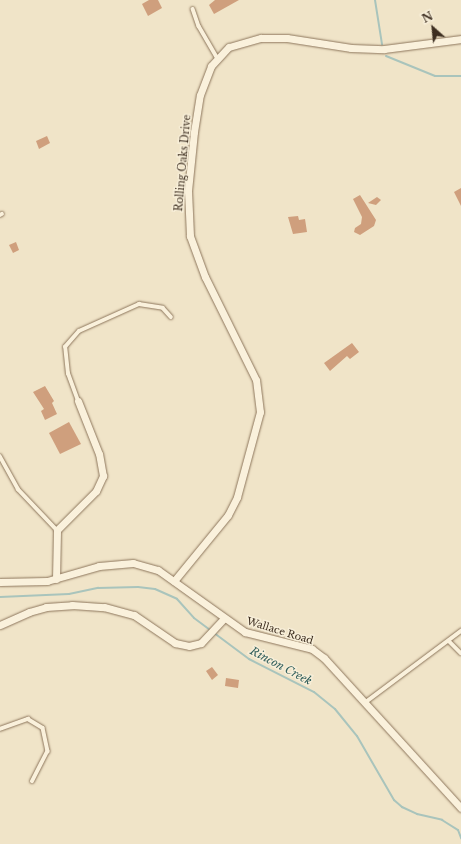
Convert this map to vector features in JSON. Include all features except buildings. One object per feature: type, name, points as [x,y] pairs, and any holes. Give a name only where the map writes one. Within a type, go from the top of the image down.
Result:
[{"type":"street","points":[[217,56],[229,47],[261,38],[287,38],[351,48],[384,50],[461,39]]},
{"type":"street","name":"Rolling Oaks Drive","points":[[174,581],[228,515],[237,497],[260,412],[256,380],[205,278],[190,236],[188,219],[193,146],[200,95],[203,82],[217,56]]},
{"type":"street","points":[[56,579],[57,530],[96,491],[103,476],[99,454],[78,401]]},
{"type":"street","name":"Wallace Road","points":[[0,582],[28,583],[56,579],[99,566],[132,563],[158,570],[245,632],[312,649],[366,702],[461,808]]},
{"type":"street","points":[[0,625],[28,612],[46,607],[81,605],[104,607],[134,615],[175,643],[184,646],[197,644],[224,618]]},
{"type":"lane","points":[[193,9],[199,26],[217,56]]},
{"type":"lane","points":[[78,401],[68,374],[65,347],[79,331],[138,304],[162,308],[171,317]]},
{"type":"lane","points":[[0,456],[18,488],[57,530]]},
{"type":"lane","points":[[366,702],[461,631]]},
{"type":"lane","points":[[449,640],[461,653]]},
{"type":"lane","points":[[0,729],[28,719],[44,728],[48,751],[33,781]]},
{"type":"waterway","points":[[375,0],[382,44]]},
{"type":"waterway","points":[[386,56],[435,76],[461,76]]},
{"type":"waterway","name":"Rincon Creek","points":[[0,597],[69,594],[98,588],[138,587],[155,589],[177,599],[194,618],[249,659],[314,692],[335,709],[357,736],[394,800],[402,807],[417,814],[442,820],[458,830],[461,838]]}]
